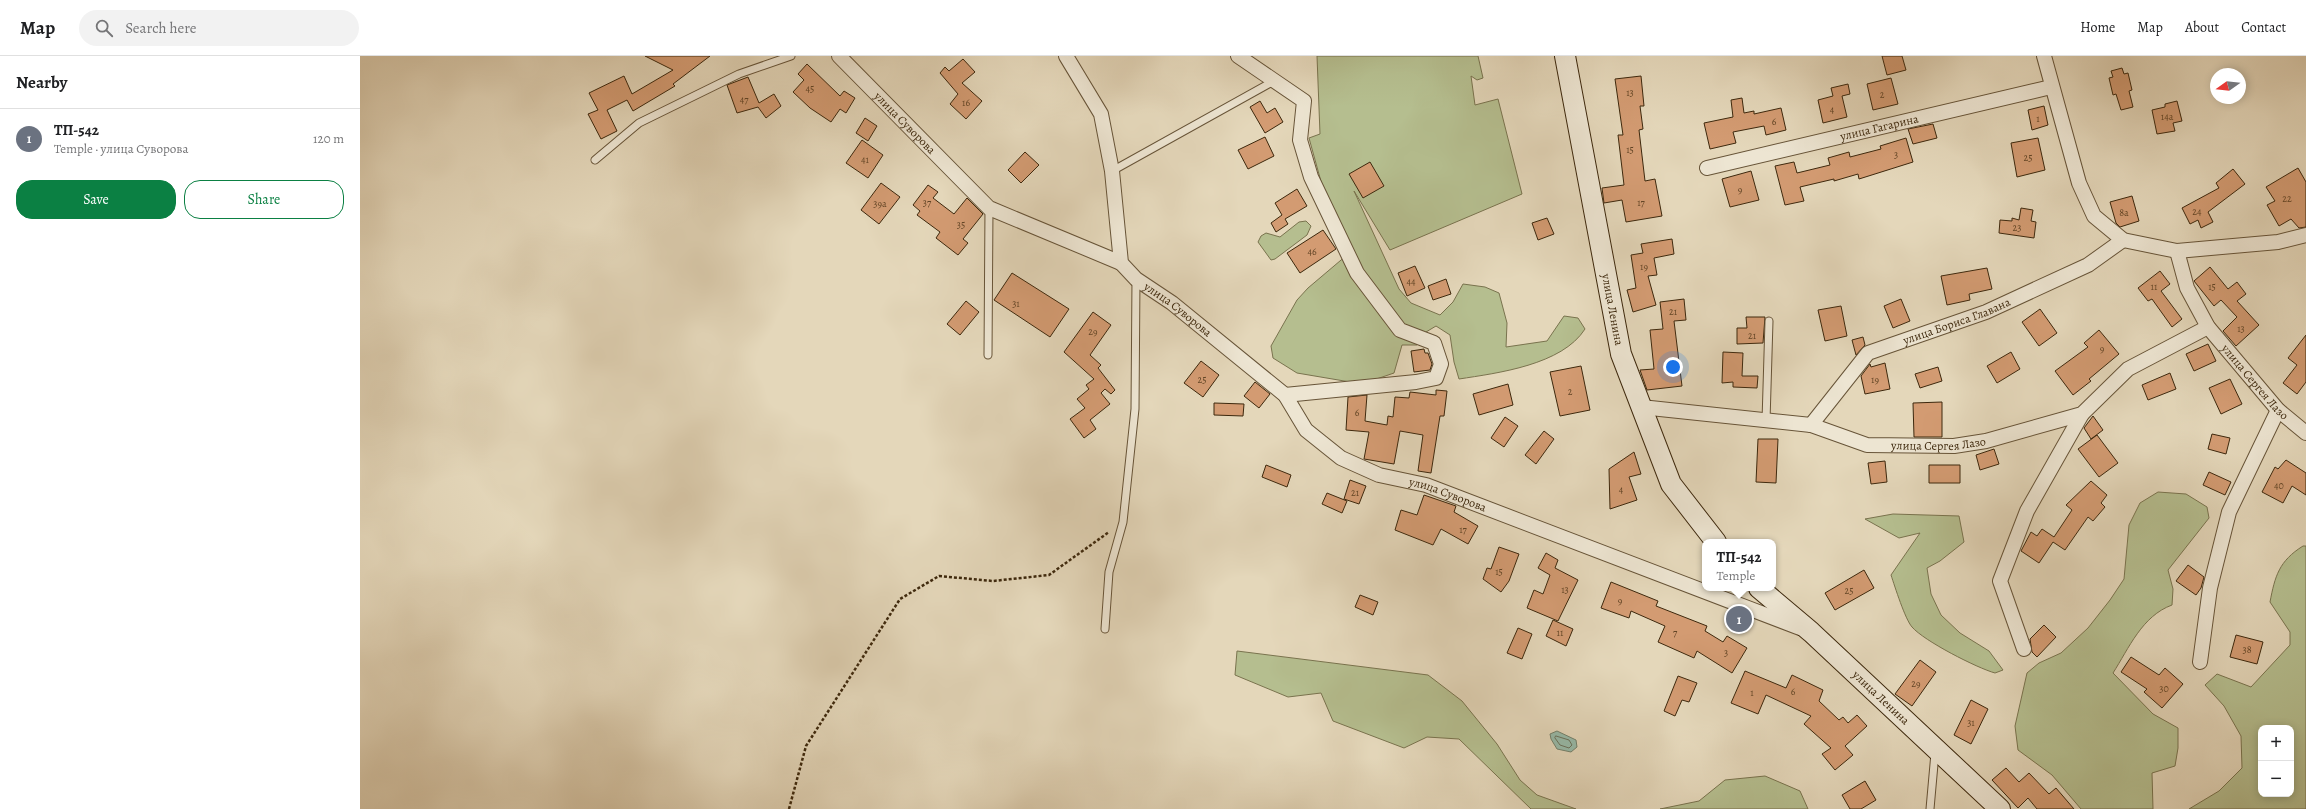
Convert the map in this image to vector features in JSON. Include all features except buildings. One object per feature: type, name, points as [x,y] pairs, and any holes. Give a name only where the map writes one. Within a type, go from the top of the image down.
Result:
[{"type":"main road","name":"улица Ленина","points":[[1565,56],[1621,354],[1671,484],[1714,539]]},
{"type":"main road","name":"улица Ленина","points":[[1763,591],[1811,632],[1873,693],[1936,748],[2000,809]]},
{"type":"street","name":"улица Суворова","points":[[839,56],[989,208],[1121,263],[1136,279],[1172,303],[1285,395],[1306,430],[1341,458],[1379,475],[1426,486],[1702,591]]},
{"type":"street","points":[[1066,56],[1101,114],[1112,171],[1121,263]]},
{"type":"street","points":[[1238,56],[1304,101],[1300,140],[1311,177],[1357,273],[1400,330],[1434,343],[1441,364],[1436,378],[1416,382],[1285,395]]},
{"type":"street","points":[[2044,56],[2051,87],[2079,183],[2094,216],[2123,240],[2177,251],[2278,242],[2306,235]]},
{"type":"street","name":"улица Гагарина","points":[[1707,168],[2051,87]]},
{"type":"street","name":"улица Бориса Главана","points":[[1811,425],[1868,353],[1986,312],[2088,265],[2123,240]]},
{"type":"street","name":"улица Сергея Лазо","points":[[2177,251],[2187,288],[2208,327],[2278,410],[2306,433]]},
{"type":"street","name":"улица Сергея Лазо","points":[[1641,407],[1766,422],[1811,425],[1866,445],[1954,446],[1986,441],[2082,414],[2128,369],[2208,327]]},
{"type":"street","points":[[2200,662],[2210,588],[2229,512],[2278,410]]},
{"type":"street","points":[[2024,649],[2000,581],[2027,511],[2082,414]]},
{"type":"street","name":"улица Суворова","points":[[1703,591],[1811,632]]},
{"type":"lane","points":[[595,160],[639,123],[739,74],[791,56]]},
{"type":"lane","points":[[1112,171],[1275,81]]},
{"type":"lane","points":[[988,355],[989,208]]},
{"type":"lane","name":"улица Суворова","points":[[1105,629],[1109,572],[1123,522],[1135,410],[1136,279]]},
{"type":"lane","points":[[1766,422],[1769,321]]},
{"type":"lane","points":[[1930,809],[1936,748]]},
{"type":"path","points":[[789,809],[806,746],[900,599],[939,576],[994,581],[1049,575],[1123,522]]},
{"type":"shaded area","points":[[1317,56],[1478,56],[1483,78],[1477,80],[1471,76],[1475,105],[1498,99],[1522,194],[1390,250],[1354,191],[1399,289],[1411,303],[1440,315],[1453,302],[1463,284],[1485,287],[1499,293],[1507,323],[1506,347],[1547,341],[1564,316],[1578,318],[1585,329],[1575,341],[1561,351],[1528,365],[1492,374],[1459,379],[1454,362],[1450,335],[1436,326],[1426,332],[1417,345],[1402,345],[1394,373],[1362,384],[1297,373],[1273,358],[1271,346],[1297,300],[1308,288],[1347,255],[1325,196],[1309,138],[1320,134]]},
{"type":"shaded area","points":[[1306,221],[1311,226],[1307,235],[1275,259],[1271,260],[1258,242],[1261,236],[1266,233],[1280,237],[1299,222]]},
{"type":"shaded area","points":[[2158,492],[2186,494],[2207,507],[2209,518],[2168,570],[2173,589],[2172,605],[2152,617],[2144,625],[2113,673],[2153,714],[2178,728],[2178,748],[2175,766],[2152,773],[2153,809],[2081,809],[2052,775],[2018,750],[2015,726],[2027,673],[2039,663],[2061,653],[2088,628],[2110,600],[2124,579],[2129,525],[2140,503]]},
{"type":"shaded area","points":[[1893,514],[1959,516],[1964,542],[1940,561],[1927,568],[1931,594],[1941,615],[1960,633],[1989,651],[2003,670],[1995,673],[1964,660],[1918,633],[1909,623],[1891,575],[1920,533],[1899,538],[1865,519]]},
{"type":"shaded area","points":[[2303,546],[2306,546],[2306,809],[2189,809],[2219,791],[2242,768],[2241,736],[2224,706],[2205,685],[2217,674],[2251,687],[2290,645],[2290,632],[2270,602],[2276,577],[2283,563],[2288,557]]},
{"type":"shaded area","points":[[1237,651],[1428,675],[1462,701],[1497,744],[1520,780],[1537,795],[1576,809],[1531,809],[1459,739],[1427,737],[1404,748],[1333,721],[1321,693],[1288,697],[1235,675]]},
{"type":"shaded area","points":[[1765,776],[1800,791],[1808,809],[1660,809],[1699,801],[1725,780]]},
{"type":"water","points":[[1557,731],[1576,740],[1577,747],[1571,752],[1557,749],[1551,739],[1550,734]]},
{"type":"place","name":"ТП-542","points":[[1739,619]]}]
